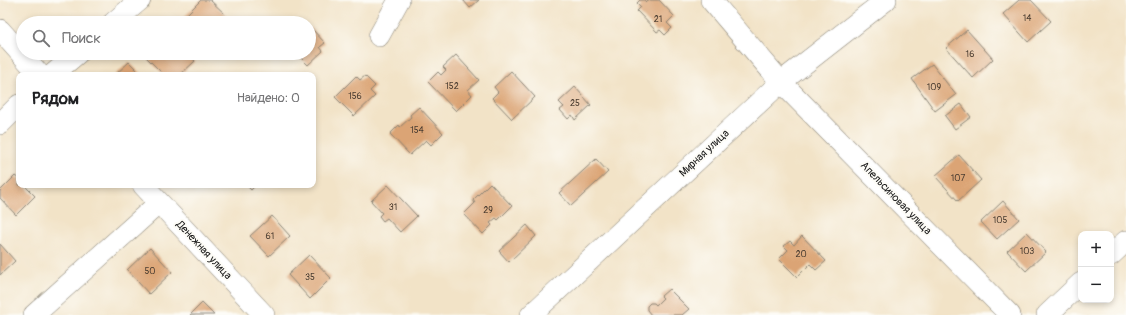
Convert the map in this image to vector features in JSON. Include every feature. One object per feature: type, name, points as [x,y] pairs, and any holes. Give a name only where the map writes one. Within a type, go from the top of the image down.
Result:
[{"type":"street","points":[[121,16],[140,0]]},
{"type":"street","points":[[379,36],[399,0]]},
{"type":"street","name":"Апельсиновая улица","points":[[711,0],[781,82],[1010,315]]},
{"type":"street","name":"Мирная улица","points":[[531,315],[781,82],[886,0]]},
{"type":"street","points":[[0,30],[16,48]]},
{"type":"street","points":[[27,60],[37,72]]},
{"type":"street","points":[[56,72],[70,60]]},
{"type":"street","points":[[0,124],[16,108]]},
{"type":"street","name":"Денежная улица","points":[[146,188],[264,315]]},
{"type":"street","points":[[34,315],[159,203]]},
{"type":"street","points":[[1114,252],[1126,241]]},
{"type":"street","points":[[1047,315],[1078,286]]},
{"type":"building","points":[[201,0],[210,0],[226,15],[225,16],[185,16]]},
{"type":"building","points":[[463,0],[479,0],[470,8]]},
{"type":"building","points":[[640,0],[644,0],[646,2],[648,0],[659,0],[674,16],[667,23],[672,28],[665,35],[660,30],[657,32],[637,11],[641,7],[637,3]]},
{"type":"building","points":[[1019,0],[1031,0],[1051,21],[1028,42],[1003,14]]},
{"type":"building","points":[[967,30],[993,59],[973,78],[946,48]]},
{"type":"building","points":[[316,33],[325,43],[320,47],[323,51],[316,58]]},
{"type":"building","points":[[456,55],[479,80],[468,90],[472,95],[456,111],[428,82],[438,72],[441,75],[446,70],[443,67]]},
{"type":"building","points":[[149,60],[195,61],[183,72],[161,72]]},
{"type":"building","points":[[303,60],[313,60],[308,65]]},
{"type":"building","points":[[129,62],[139,72],[118,72]]},
{"type":"building","points":[[932,64],[956,95],[935,111],[912,79]]},
{"type":"building","points":[[511,71],[535,97],[512,119],[492,98],[498,92],[494,87]]},
{"type":"building","points":[[356,76],[360,80],[365,76],[375,86],[370,91],[375,96],[354,116],[335,97]]},
{"type":"building","points":[[575,87],[591,105],[575,120],[572,115],[568,119],[560,110],[564,107],[559,102]]},
{"type":"building","points":[[961,104],[971,117],[955,129],[945,116]]},
{"type":"building","points":[[419,107],[443,133],[431,145],[426,140],[410,155],[390,134],[399,125],[400,127],[411,117],[410,115]]},
{"type":"building","points":[[959,155],[981,180],[958,201],[935,176]]},
{"type":"building","points":[[596,159],[608,172],[571,206],[559,193]]},
{"type":"building","points":[[15,176],[16,188],[27,188],[35,196],[16,215],[0,198],[0,191]]},
{"type":"building","points":[[490,183],[512,206],[498,220],[496,218],[490,223],[492,225],[483,234],[464,214],[475,203],[473,200]]},
{"type":"building","points":[[388,185],[417,216],[400,232],[387,218],[383,221],[379,216],[382,213],[371,201]]},
{"type":"building","points":[[1003,201],[1019,219],[997,239],[981,222]]},
{"type":"building","points":[[272,216],[290,236],[269,256],[250,236]]},
{"type":"building","points":[[527,225],[536,236],[509,262],[499,251]]},
{"type":"building","points":[[1027,232],[1046,252],[1026,271],[1007,251]]},
{"type":"building","points":[[802,236],[826,261],[816,270],[810,264],[797,277],[779,259],[788,250],[784,246],[790,241],[794,245]]},
{"type":"building","points":[[0,244],[15,261],[0,275]]},
{"type":"building","points":[[150,248],[172,272],[149,294],[127,270]]},
{"type":"building","points":[[309,255],[331,278],[310,299],[288,275]]},
{"type":"building","points":[[669,289],[689,309],[682,315],[651,315],[647,310],[647,306],[650,303],[654,303],[656,305],[663,298],[661,296]]},
{"type":"building","points":[[202,303],[214,315],[190,315]]}]
